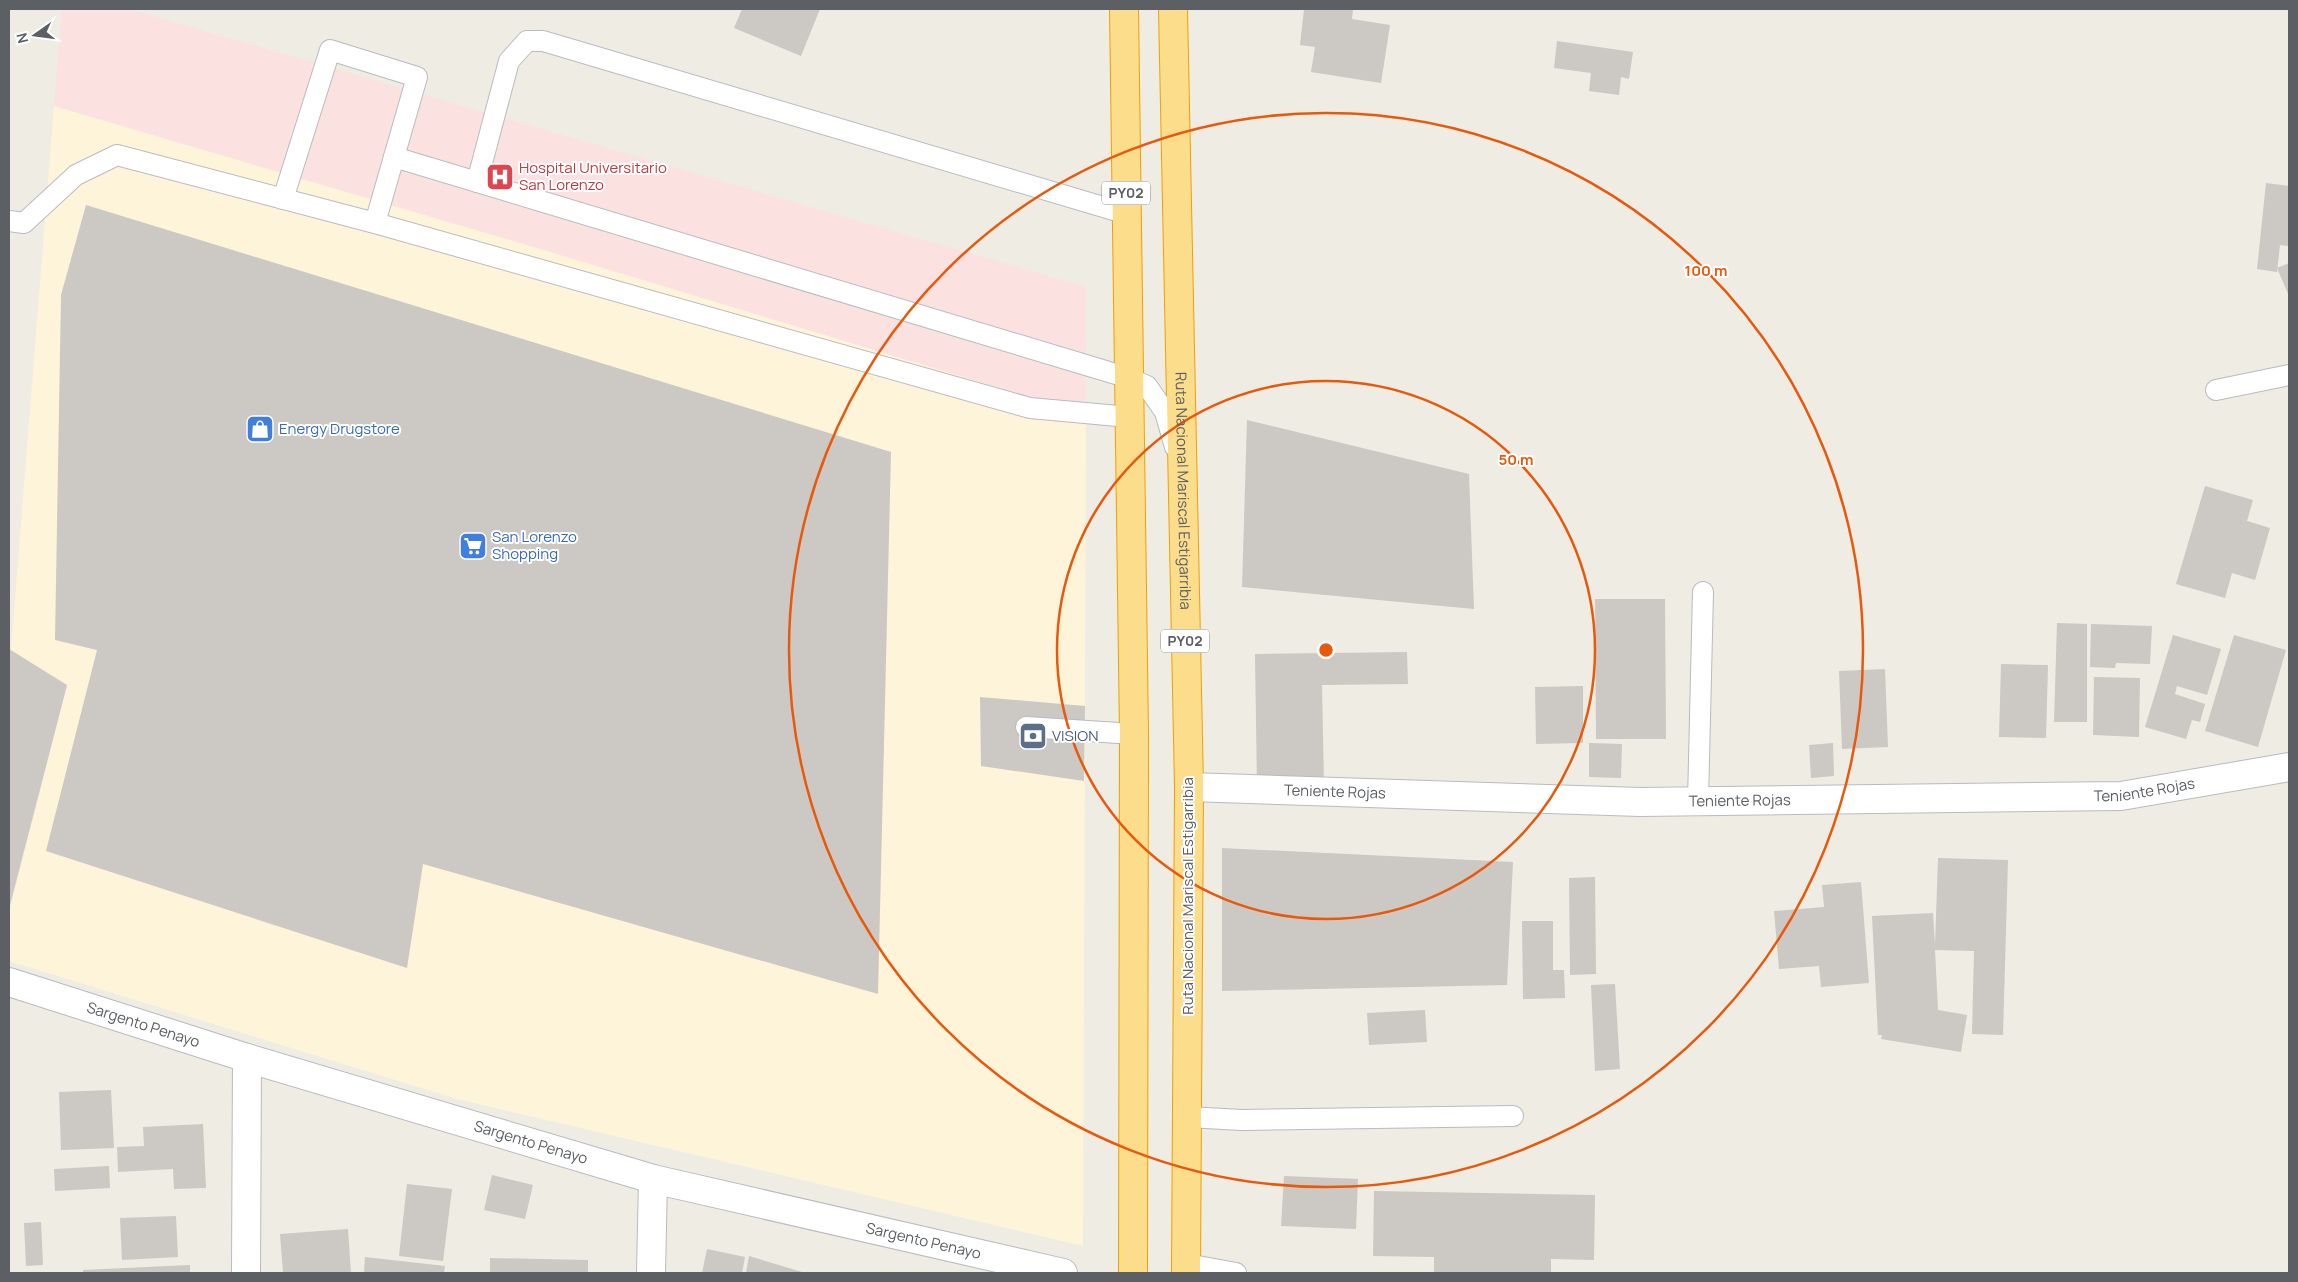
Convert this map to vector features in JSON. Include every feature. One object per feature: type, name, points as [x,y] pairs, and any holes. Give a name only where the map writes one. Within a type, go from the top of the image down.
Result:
[{"type":"highway","name":"PY02","points":[[1124,9],[1134,734],[1133,1273]]},
{"type":"highway","name":"Ruta Nacional Mariscal Estigarribia","points":[[1173,9],[1189,787],[1186,1269]]},
{"type":"street","name":"Teniente Rojas","points":[[1189,787],[1640,802],[2121,796],[2289,767]]},
{"type":"street","name":"Sargento Penayo","points":[[9,982],[247,1058],[653,1178],[1062,1273]]},
{"type":"street","points":[[246,1273],[247,1058]]},
{"type":"street","points":[[651,1273],[653,1178]]},
{"type":"lane","points":[[477,182],[509,60],[527,41],[543,41],[1126,214]]},
{"type":"lane","points":[[284,199],[330,50],[417,77],[375,223]]},
{"type":"lane","points":[[9,221],[24,223],[76,175],[117,155],[375,223],[1030,408],[1129,417]]},
{"type":"lane","points":[[394,156],[1129,378],[1147,386],[1165,412],[1181,468]]},
{"type":"lane","points":[[2216,390],[2289,376]]},
{"type":"lane","points":[[1698,802],[1703,592]]},
{"type":"lane","points":[[1026,727],[1134,734]]},
{"type":"lane","points":[[1187,1117],[1242,1120],[1513,1116]]},
{"type":"lane","points":[[1186,1269],[1236,1273]]},
{"type":"shaded area","name":"Hospital Universitario San Lorenzo","points":[[62,9],[129,9],[1086,287],[1086,414],[534,247],[54,106]]},
{"type":"shaded area","name":"San Lorenzo Shopping","points":[[54,106],[534,247],[1086,414],[1083,1246],[457,1099],[9,961],[9,912],[67,686],[11,650]]},
{"type":"building","points":[[742,9],[820,9],[801,56],[734,28]]},
{"type":"building","points":[[1304,9],[1353,9],[1352,19],[1390,25],[1381,83],[1311,72],[1315,47],[1300,45]]},
{"type":"building","points":[[1557,41],[1633,52],[1629,79],[1621,77],[1619,95],[1589,91],[1591,73],[1554,68]]},
{"type":"building","points":[[2266,183],[2289,186],[2289,246],[2280,245],[2277,272],[2257,269]]},
{"type":"building","name":"San Lorenzo Shopping","points":[[86,205],[891,452],[878,994],[423,864],[407,968],[46,851],[97,650],[55,640],[61,295]]},
{"type":"building","points":[[2289,263],[2289,296],[2277,268]]},
{"type":"building","points":[[1247,420],[1469,474],[1474,609],[1242,587]]},
{"type":"building","points":[[2205,486],[2253,500],[2247,521],[2270,528],[2255,580],[2232,573],[2225,598],[2176,584]]},
{"type":"building","points":[[1595,599],[1665,599],[1666,739],[1596,739]]},
{"type":"building","points":[[2057,623],[2087,624],[2087,722],[2054,722]]},
{"type":"building","points":[[2091,624],[2152,626],[2150,664],[2116,663],[2115,668],[2090,667]]},
{"type":"building","points":[[2173,635],[2221,649],[2207,695],[2177,686],[2175,694],[2205,704],[2200,722],[2192,720],[2186,739],[2145,727]]},
{"type":"building","points":[[2234,635],[2286,650],[2258,747],[2205,731]]},
{"type":"building","points":[[9,649],[67,685],[9,909]]},
{"type":"building","points":[[1407,652],[1408,684],[1322,685],[1324,786],[1257,787],[1255,654]]},
{"type":"building","points":[[2001,664],[2048,665],[2046,738],[1999,737]]},
{"type":"building","points":[[1885,669],[1888,747],[1842,749],[1839,671]]},
{"type":"building","points":[[2094,677],[2140,678],[2139,737],[2093,735]]},
{"type":"building","points":[[1583,686],[1583,743],[1536,744],[1535,687]]},
{"type":"building","name":"VISION","points":[[980,697],[1085,706],[1084,781],[981,766]]},
{"type":"building","points":[[1589,743],[1622,744],[1621,778],[1589,777]]},
{"type":"building","points":[[1833,743],[1834,776],[1811,778],[1809,745]]},
{"type":"building","points":[[1222,848],[1513,862],[1507,985],[1222,991]]},
{"type":"building","points":[[1938,858],[2008,860],[2003,1035],[1972,1034],[1974,951],[1935,950],[1938,1010],[1967,1015],[1961,1052],[1881,1039],[1882,1035],[1878,1035],[1872,916],[1933,913],[1935,945]]},
{"type":"building","points":[[1595,877],[1596,974],[1570,975],[1569,878]]},
{"type":"building","points":[[1861,882],[1869,983],[1821,987],[1819,966],[1779,969],[1774,911],[1824,907],[1822,885]]},
{"type":"building","points":[[1522,921],[1553,921],[1553,970],[1564,970],[1565,998],[1523,999]]},
{"type":"building","points":[[1615,984],[1620,1069],[1595,1071],[1591,985]]},
{"type":"building","points":[[1425,1010],[1427,1042],[1369,1045],[1367,1013]]},
{"type":"building","points":[[111,1090],[114,1148],[61,1150],[59,1092]]},
{"type":"building","points":[[203,1124],[206,1188],[174,1189],[173,1169],[118,1172],[117,1147],[144,1146],[143,1127]]},
{"type":"building","points":[[109,1166],[110,1188],[55,1191],[54,1169]]},
{"type":"building","points":[[492,1175],[533,1185],[525,1219],[484,1210]]},
{"type":"building","points":[[1284,1176],[1358,1179],[1356,1229],[1281,1226]]},
{"type":"building","points":[[407,1184],[452,1189],[443,1261],[399,1256]]},
{"type":"building","points":[[1374,1191],[1595,1195],[1594,1260],[1551,1259],[1551,1273],[1434,1273],[1434,1257],[1373,1256]]},
{"type":"building","points":[[176,1216],[178,1257],[122,1260],[120,1218]]},
{"type":"building","points":[[41,1222],[43,1265],[26,1266],[24,1223]]},
{"type":"building","points":[[348,1229],[351,1273],[283,1273],[280,1234]]},
{"type":"building","points":[[707,1249],[745,1257],[742,1273],[702,1273]]},
{"type":"building","points":[[749,1256],[802,1272],[802,1273],[746,1273]]},
{"type":"building","points":[[365,1257],[445,1266],[444,1273],[364,1273]]},
{"type":"building","points":[[490,1258],[588,1260],[588,1273],[490,1273]]},
{"type":"building","points":[[190,1265],[190,1273],[83,1273],[83,1270]]},
{"type":"place","name":"Hospital Universitario San Lorenzo","points":[[500,177]]},
{"type":"place","name":"Energy Drugstore","points":[[260,429]]},
{"type":"place","name":"San Lorenzo Shopping","points":[[473,546]]},
{"type":"place","name":"VISION","points":[[1033,736]]}]
